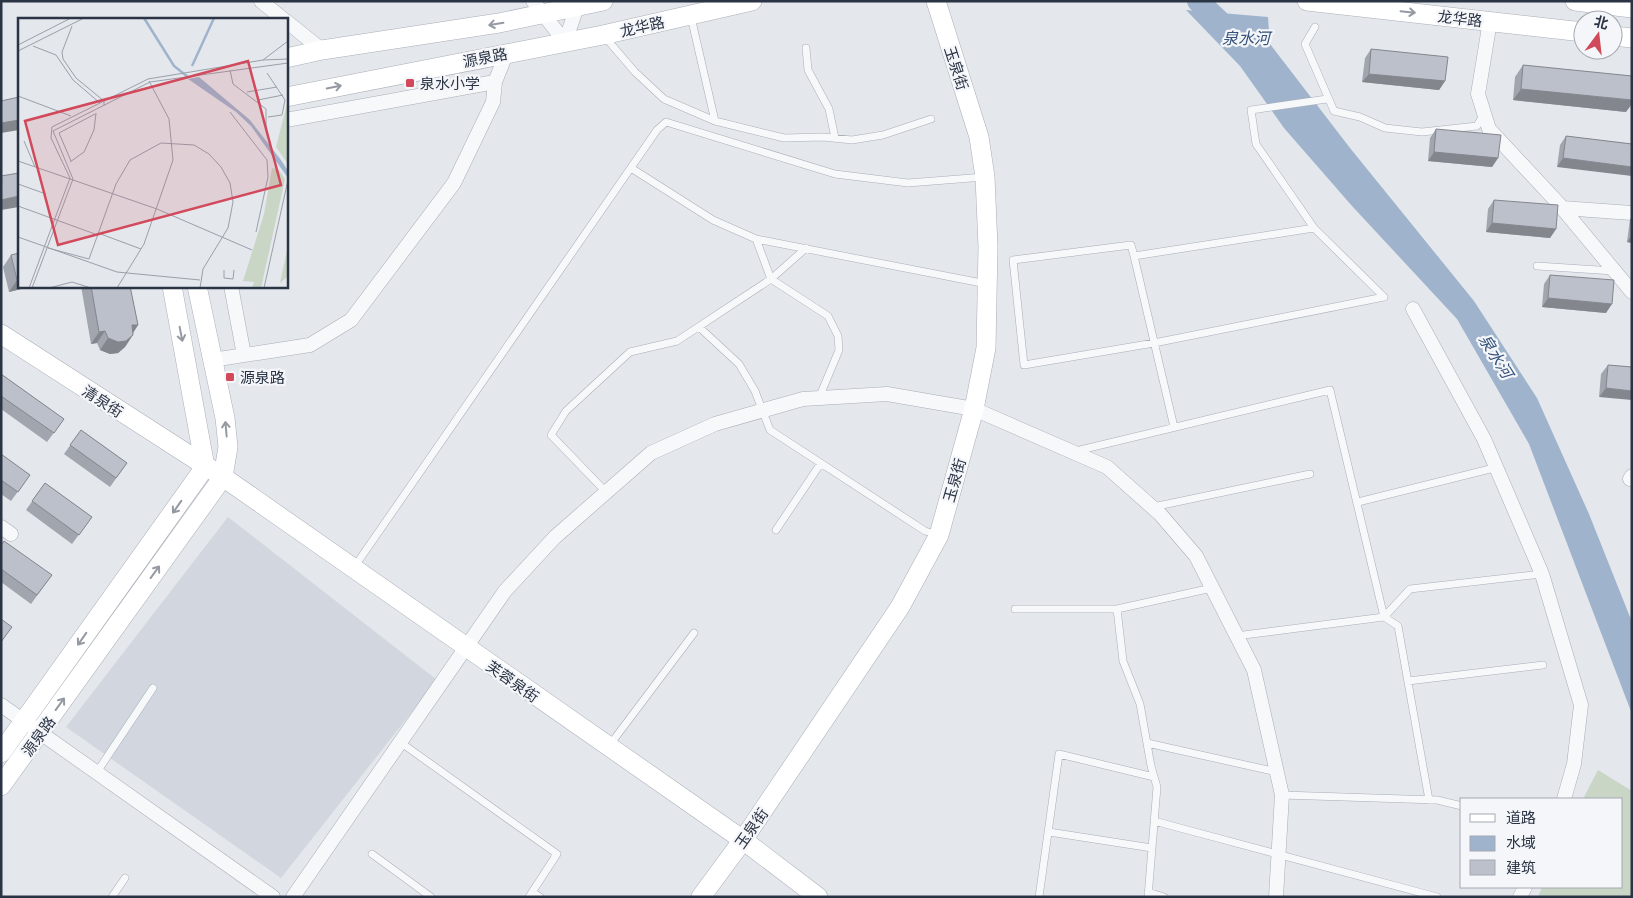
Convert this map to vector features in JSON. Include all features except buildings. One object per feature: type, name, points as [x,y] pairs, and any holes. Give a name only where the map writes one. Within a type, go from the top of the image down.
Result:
[{"type":"street","points":[[261,1],[282,18]]},
{"type":"street","points":[[539,8],[604,1]]},
{"type":"street","name":"龙华路","points":[[565,42],[752,1]]},
{"type":"street","name":"玉泉街","points":[[701,897],[743,840],[900,607],[939,535],[974,409],[986,348],[988,247],[985,177],[979,137],[936,1]]},
{"type":"street","name":"龙华路","points":[[1307,1],[1573,31]]},
{"type":"street","points":[[1575,1],[1632,8]]},
{"type":"street","points":[[565,42],[575,4]]},
{"type":"street","points":[[539,8],[565,42]]},
{"type":"street","name":"源泉路","points":[[288,58],[539,8]]},
{"type":"street","points":[[1490,21],[1478,94],[1489,130],[1562,208],[1622,276],[1632,292]]},
{"type":"street","points":[[288,23],[322,50]]},
{"type":"street","name":"源泉路","points":[[288,97],[565,42]]},
{"type":"street","points":[[212,360],[310,345],[350,320],[454,183],[493,102],[495,82],[507,52]]},
{"type":"street","points":[[288,120],[495,82]]},
{"type":"street","points":[[1562,208],[1632,213]]},
{"type":"street","points":[[172,288],[205,467]]},
{"type":"street","name":"源泉路","points":[[1,786],[223,477],[227,437],[225,418],[197,288]]},
{"type":"street","points":[[231,288],[244,355]]},
{"type":"street","points":[[1413,309],[1498,468],[1542,574],[1581,705],[1574,764],[1564,798]]},
{"type":"street","name":"清泉街","points":[[1,334],[205,467]]},
{"type":"street","points":[[296,896],[505,591],[555,537],[651,453],[715,424],[803,399],[887,394],[974,409],[1108,467],[1153,507],[1196,556],[1254,670],[1282,795],[1280,855],[1276,897]]},
{"type":"street","name":"源泉路","points":[[1,754],[205,467]]},
{"type":"street","name":"芙蓉泉街","points":[[205,467],[223,477],[743,840],[818,897]]},
{"type":"street","points":[[1,705],[273,897]]},
{"type":"lane","points":[[690,15],[715,121]]},
{"type":"lane","points":[[1315,27],[1305,44],[1327,99],[1334,111],[1360,117],[1385,128],[1422,132],[1477,126],[1484,113]]},
{"type":"lane","points":[[603,35],[635,72],[664,99],[715,121],[784,138],[852,140],[883,134],[931,119]]},
{"type":"lane","points":[[806,48],[808,70],[829,109],[835,138]]},
{"type":"lane","points":[[1174,427],[1154,343],[1134,256],[1131,245],[1012,260],[1024,365],[1154,343],[1384,297],[1314,228],[1256,144],[1251,110],[1327,99]]},
{"type":"lane","points":[[353,569],[657,130],[666,122],[835,174],[908,182],[985,177]]},
{"type":"lane","points":[[631,168],[713,220],[756,239],[987,284]]},
{"type":"lane","points":[[1134,256],[1314,228]]},
{"type":"lane","points":[[756,239],[771,279],[828,316],[838,336],[838,350],[819,398]]},
{"type":"lane","points":[[606,492],[551,435],[566,411],[630,352],[678,341],[771,279],[806,248]]},
{"type":"lane","points":[[1537,266],[1622,276]]},
{"type":"lane","points":[[699,327],[740,364],[755,391],[770,430],[925,531],[939,535]]},
{"type":"lane","points":[[1073,452],[1330,390],[1384,616],[1398,626],[1429,800]]},
{"type":"lane","points":[[776,530],[821,463]]},
{"type":"lane","points":[[1358,502],[1498,468]]},
{"type":"lane","points":[[1153,507],[1310,474]]},
{"type":"lane","points":[[1236,636],[1384,616],[1410,589],[1542,574]]},
{"type":"lane","points":[[1015,609],[1117,608],[1212,588]]},
{"type":"lane","points":[[1117,608],[1123,661],[1140,704],[1157,787],[1148,894],[1164,897]]},
{"type":"lane","points":[[608,747],[694,633]]},
{"type":"lane","points":[[1408,682],[1543,665]]},
{"type":"lane","points":[[97,772],[153,688]]},
{"type":"lane","points":[[400,742],[557,854],[531,894],[540,897]]},
{"type":"lane","points":[[1147,743],[1277,772]]},
{"type":"lane","points":[[1039,897],[1059,754],[1154,777]]},
{"type":"lane","points":[[1282,795],[1429,800],[1460,806]]},
{"type":"lane","points":[[1154,821],[1437,897]]},
{"type":"lane","points":[[1049,832],[1152,848]]},
{"type":"lane","points":[[372,854],[432,897]]},
{"type":"lane","points":[[112,897],[124,878]]},
{"type":"shaded area","points":[[228,517],[437,680],[281,878],[66,727]]},
{"type":"green space","points":[[1598,770],[1632,791],[1632,897],[1538,897],[1542,888],[1623,888],[1623,798],[1584,798]]},
{"type":"water","name":"泉水河","points":[[1186,10],[1268,17],[1270,44],[1350,148],[1474,301],[1537,398],[1589,514],[1632,622],[1632,714],[1529,444],[1457,319],[1352,206],[1284,128],[1240,66]]},
{"type":"waterway","name":"泉水河","points":[[1198,1],[1232,33]]},
{"type":"place","name":"泉水小学","points":[[410,83]]},
{"type":"place","name":"源泉路","points":[[230,377]]}]
